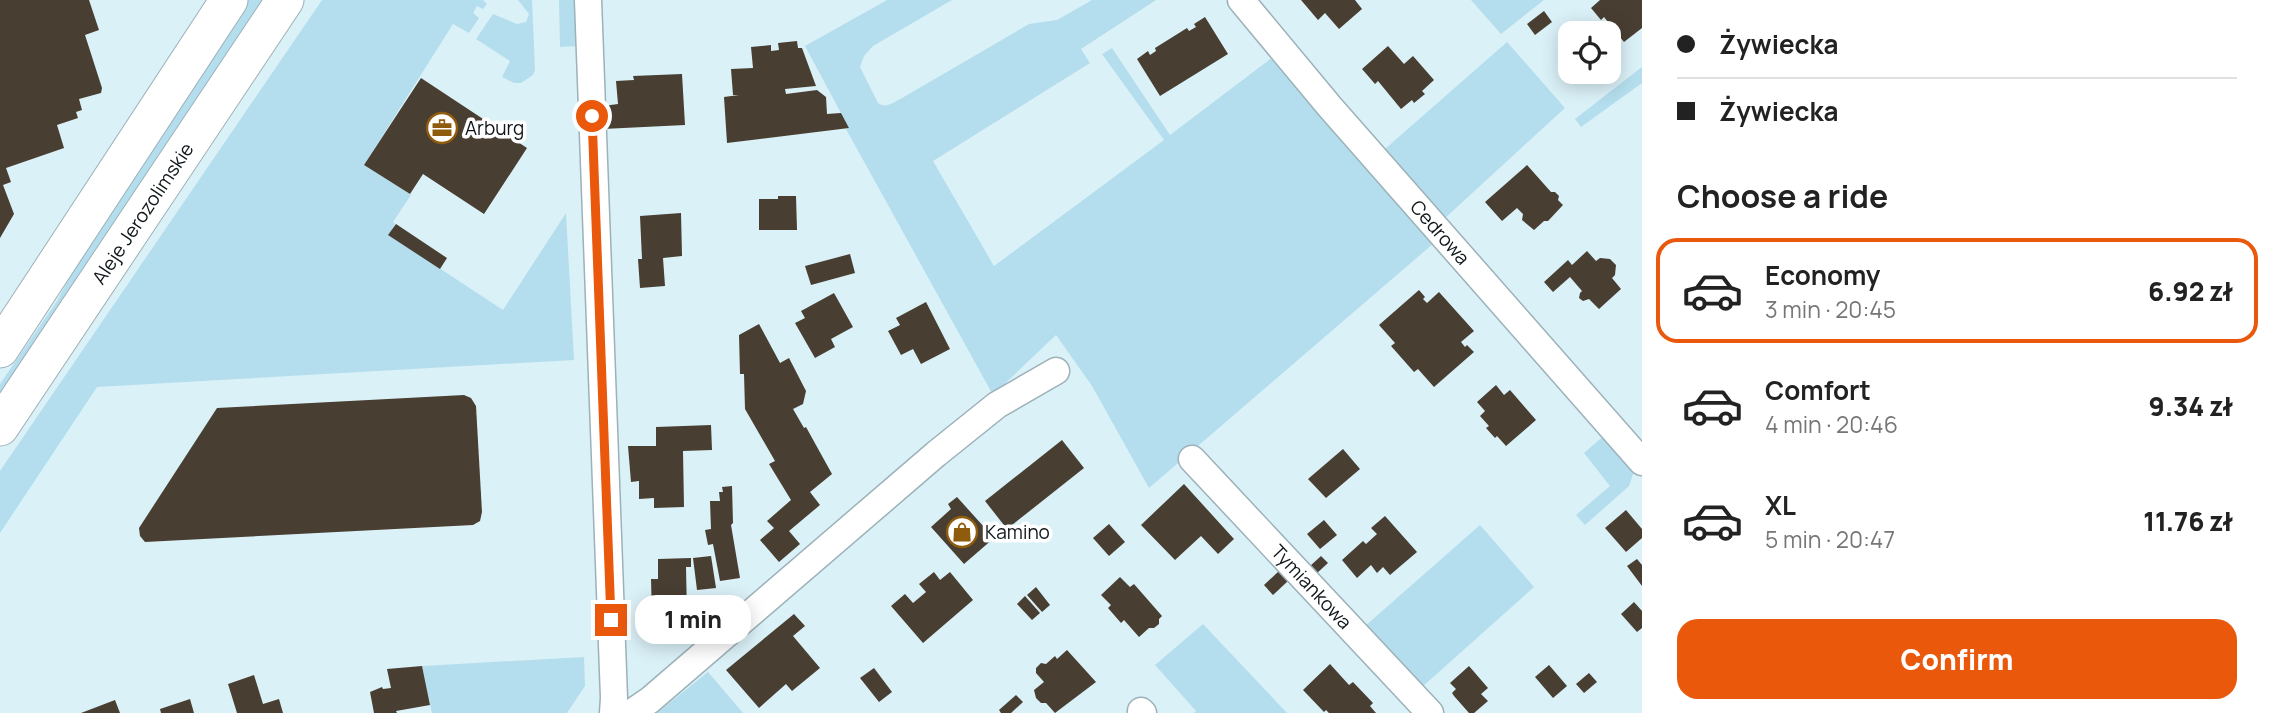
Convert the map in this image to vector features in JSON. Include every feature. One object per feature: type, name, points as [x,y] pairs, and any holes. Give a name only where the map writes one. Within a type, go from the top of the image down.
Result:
[{"type":"main road","points":[[0,349],[229,0]]},
{"type":"main road","name":"Aleje Jerozolimskie","points":[[0,427],[285,0]]},
{"type":"street","points":[[588,0],[613,672],[612,713]]},
{"type":"street","name":"Cedrowa","points":[[1241,0],[1381,165],[1642,462]]},
{"type":"street","points":[[631,713],[650,700],[936,454],[997,405],[1056,371]]},
{"type":"street","name":"Tymiankowa","points":[[1192,459],[1430,713]]},
{"type":"shaded area","points":[[246,0],[263,0],[0,399],[0,384],[57,301],[100,221]]},
{"type":"shaded area","points":[[322,0],[483,0],[487,4],[483,9],[477,6],[473,13],[479,18],[469,33],[453,24],[364,165],[411,195],[393,222],[395,224],[389,235],[503,310],[566,213],[574,360],[97,387],[0,533],[0,471]]},
{"type":"shaded area","points":[[518,0],[532,0],[535,70],[533,75],[521,83],[514,83],[502,77],[510,61],[476,39],[493,14],[517,24],[526,22],[529,14]]},
{"type":"shaded area","points":[[559,0],[575,0],[578,46],[560,47]]},
{"type":"shaded area","points":[[887,0],[952,0],[873,46],[864,56],[860,67],[878,103],[884,105],[902,98],[1029,24],[1057,20],[1092,0],[1156,0],[1081,49],[1090,63],[933,161],[994,266],[1164,140],[1102,54],[1112,48],[1170,135],[1273,57],[1434,243],[1149,488],[1092,386],[1056,335],[993,395],[846,129],[849,128],[805,46]]},
{"type":"shaded area","points":[[1471,0],[1544,0],[1501,34]]},
{"type":"shaded area","points":[[1507,42],[1565,108],[1444,219],[1385,149]]},
{"type":"shaded area","points":[[1642,67],[1642,83],[1581,127],[1575,119]]},
{"type":"shaded area","points":[[1607,433],[1635,468],[1629,486],[1585,525],[1576,515],[1610,486],[1584,453]]},
{"type":"shaded area","points":[[1480,525],[1534,587],[1421,688],[1364,627]]},
{"type":"shaded area","points":[[1203,624],[1287,713],[1194,713],[1196,711],[1155,665]]},
{"type":"shaded area","points":[[584,657],[585,686],[567,713],[432,713],[422,666]]},
{"type":"shaded area","points":[[708,672],[743,713],[657,713]]},
{"type":"building","points":[[0,0],[89,0],[99,30],[85,35],[102,88],[101,93],[79,99],[82,110],[76,112],[78,118],[57,125],[64,148],[6,168],[11,182],[3,185],[14,214],[0,238]]},
{"type":"building","points":[[1301,0],[1355,0],[1362,9],[1339,29],[1325,13],[1318,20]]},
{"type":"building","points":[[1600,0],[1642,0],[1642,28],[1624,42],[1621,38],[1621,21],[1607,21],[1604,17],[1601,20],[1591,8]]},
{"type":"building","points":[[1544,11],[1552,22],[1535,35],[1527,24]]},
{"type":"building","points":[[1205,17],[1228,54],[1160,96],[1137,59],[1148,51],[1150,55],[1156,51],[1155,48],[1187,28],[1189,31],[1196,27],[1194,24]]},
{"type":"building","points":[[797,41],[816,86],[785,89],[786,94],[817,90],[826,97],[827,114],[841,113],[849,128],[727,143],[724,97],[739,95],[733,95],[731,69],[753,68],[751,47],[771,45],[771,51],[779,50],[778,43]]},
{"type":"building","points":[[1388,46],[1404,64],[1413,56],[1434,80],[1422,91],[1425,94],[1401,109],[1378,81],[1375,84],[1362,69]]},
{"type":"building","points":[[682,74],[685,125],[603,129],[603,106],[618,104],[616,81],[634,80],[633,76]]},
{"type":"building","name":"Arburg","points":[[421,78],[527,148],[484,214],[423,174],[410,194],[364,165]]},
{"type":"building","points":[[1527,165],[1551,192],[1559,196],[1558,200],[1563,205],[1548,221],[1544,221],[1534,230],[1522,220],[1523,214],[1517,208],[1502,221],[1485,202]]},
{"type":"building","points":[[778,196],[796,196],[797,230],[759,230],[759,199],[778,199]]},
{"type":"building","points":[[681,213],[682,256],[663,258],[665,286],[640,288],[640,216]]},
{"type":"building","points":[[396,224],[447,258],[440,269],[388,235]]},
{"type":"building","points":[[1587,251],[1596,261],[1600,258],[1610,259],[1616,265],[1612,278],[1621,289],[1599,309],[1589,299],[1583,301],[1579,298],[1582,291],[1570,277],[1553,292],[1544,282],[1568,260],[1572,265]]},
{"type":"building","points":[[850,254],[855,273],[811,285],[805,266]]},
{"type":"building","points":[[1419,290],[1427,303],[1439,292],[1474,331],[1461,342],[1474,352],[1434,387],[1418,369],[1414,372],[1391,346],[1395,343],[1379,325]]},
{"type":"building","points":[[834,293],[853,327],[831,339],[835,347],[815,358],[795,323],[805,318],[801,311]]},
{"type":"building","points":[[926,302],[950,349],[921,364],[913,349],[901,355],[888,331],[900,325],[896,318]]},
{"type":"building","points":[[759,324],[780,363],[789,358],[806,391],[803,404],[793,409],[832,474],[810,492],[820,505],[789,531],[800,544],[779,562],[760,540],[774,528],[767,521],[791,500],[769,464],[775,461],[745,409],[744,374],[740,374],[739,335]]},
{"type":"building","points":[[1496,385],[1504,395],[1510,390],[1536,420],[1506,446],[1486,428],[1489,426],[1480,416],[1485,411],[1477,402]]},
{"type":"building","points":[[464,395],[471,398],[476,406],[482,512],[480,521],[473,525],[145,542],[140,536],[139,528],[217,408]]},
{"type":"building","points":[[711,425],[712,450],[683,451],[684,507],[654,508],[654,498],[639,499],[639,481],[631,482],[628,446],[656,446],[656,427]]},
{"type":"building","points":[[1062,440],[1084,468],[1007,529],[985,501]]},
{"type":"building","points":[[1343,449],[1360,469],[1326,498],[1308,479]]},
{"type":"building","points":[[1184,484],[1234,539],[1218,554],[1201,536],[1175,560],[1141,525]]},
{"type":"building","points":[[732,486],[731,525],[740,578],[720,581],[713,544],[708,545],[705,530],[711,529],[710,501],[720,501],[719,492],[723,492],[722,487]]},
{"type":"building","name":"Kamino","points":[[957,497],[994,538],[964,564],[931,527],[951,509],[948,504]]},
{"type":"building","points":[[1626,510],[1642,529],[1642,538],[1626,552],[1605,528]]},
{"type":"building","points":[[1385,516],[1417,552],[1390,575],[1383,567],[1377,573],[1371,565],[1357,578],[1342,560],[1363,541],[1366,544],[1377,534],[1371,528]]},
{"type":"building","points":[[1324,520],[1337,535],[1320,549],[1307,534]]},
{"type":"building","points":[[1109,524],[1125,542],[1109,556],[1093,538]]},
{"type":"building","points":[[711,556],[716,588],[697,590],[693,558]]},
{"type":"building","points":[[1321,556],[1328,563],[1316,574],[1309,567]]},
{"type":"building","points":[[691,558],[691,567],[686,567],[687,615],[652,616],[651,579],[658,579],[658,559]]},
{"type":"building","points":[[1637,559],[1642,565],[1642,586],[1627,566]]},
{"type":"building","points":[[1279,571],[1288,581],[1273,595],[1264,585]]},
{"type":"building","points":[[934,572],[940,580],[950,572],[973,600],[923,643],[891,606],[905,594],[913,603],[926,592],[919,584]]},
{"type":"building","points":[[1120,577],[1130,587],[1134,584],[1162,616],[1159,624],[1139,637],[1124,620],[1121,623],[1108,608],[1111,605],[1101,595]]},
{"type":"building","points":[[1036,587],[1050,605],[1042,612],[1027,595]]},
{"type":"building","points":[[1025,596],[1040,613],[1032,620],[1017,604]]},
{"type":"building","points":[[1634,602],[1642,611],[1642,628],[1637,632],[1621,614]]},
{"type":"building","points":[[794,614],[805,626],[793,636],[820,668],[792,691],[786,684],[759,708],[726,670]]},
{"type":"building","points":[[1067,650],[1096,682],[1055,713],[1046,703],[1041,703],[1036,698],[1034,690],[1044,682],[1036,673],[1036,668],[1055,656],[1057,659]]},
{"type":"building","points":[[1330,664],[1349,685],[1353,682],[1373,703],[1370,706],[1376,713],[1324,712],[1303,690]]},
{"type":"building","points":[[1549,665],[1567,686],[1553,698],[1535,677]]},
{"type":"building","points":[[422,666],[430,705],[396,711],[397,713],[374,713],[370,692],[382,687],[391,688],[387,669]]},
{"type":"building","points":[[1469,666],[1488,688],[1481,694],[1488,701],[1474,713],[1469,713],[1454,696],[1452,693],[1456,689],[1450,683]]},
{"type":"building","points":[[874,668],[892,692],[879,702],[860,678]]},
{"type":"building","points":[[1589,673],[1597,682],[1584,693],[1576,684]]},
{"type":"building","points":[[254,675],[263,704],[279,699],[283,713],[237,713],[228,684]]},
{"type":"building","points":[[1016,695],[1023,702],[1011,713],[1001,713],[999,710]]},
{"type":"building","points":[[190,699],[194,713],[161,713],[160,709]]},
{"type":"building","points":[[115,700],[120,713],[81,713]]},
{"type":"place","name":"Arburg","points":[[442,128]]},
{"type":"place","name":"Kamino","points":[[962,532]]},
{"type":"route","points":[[592,116],[611,620]]}]
